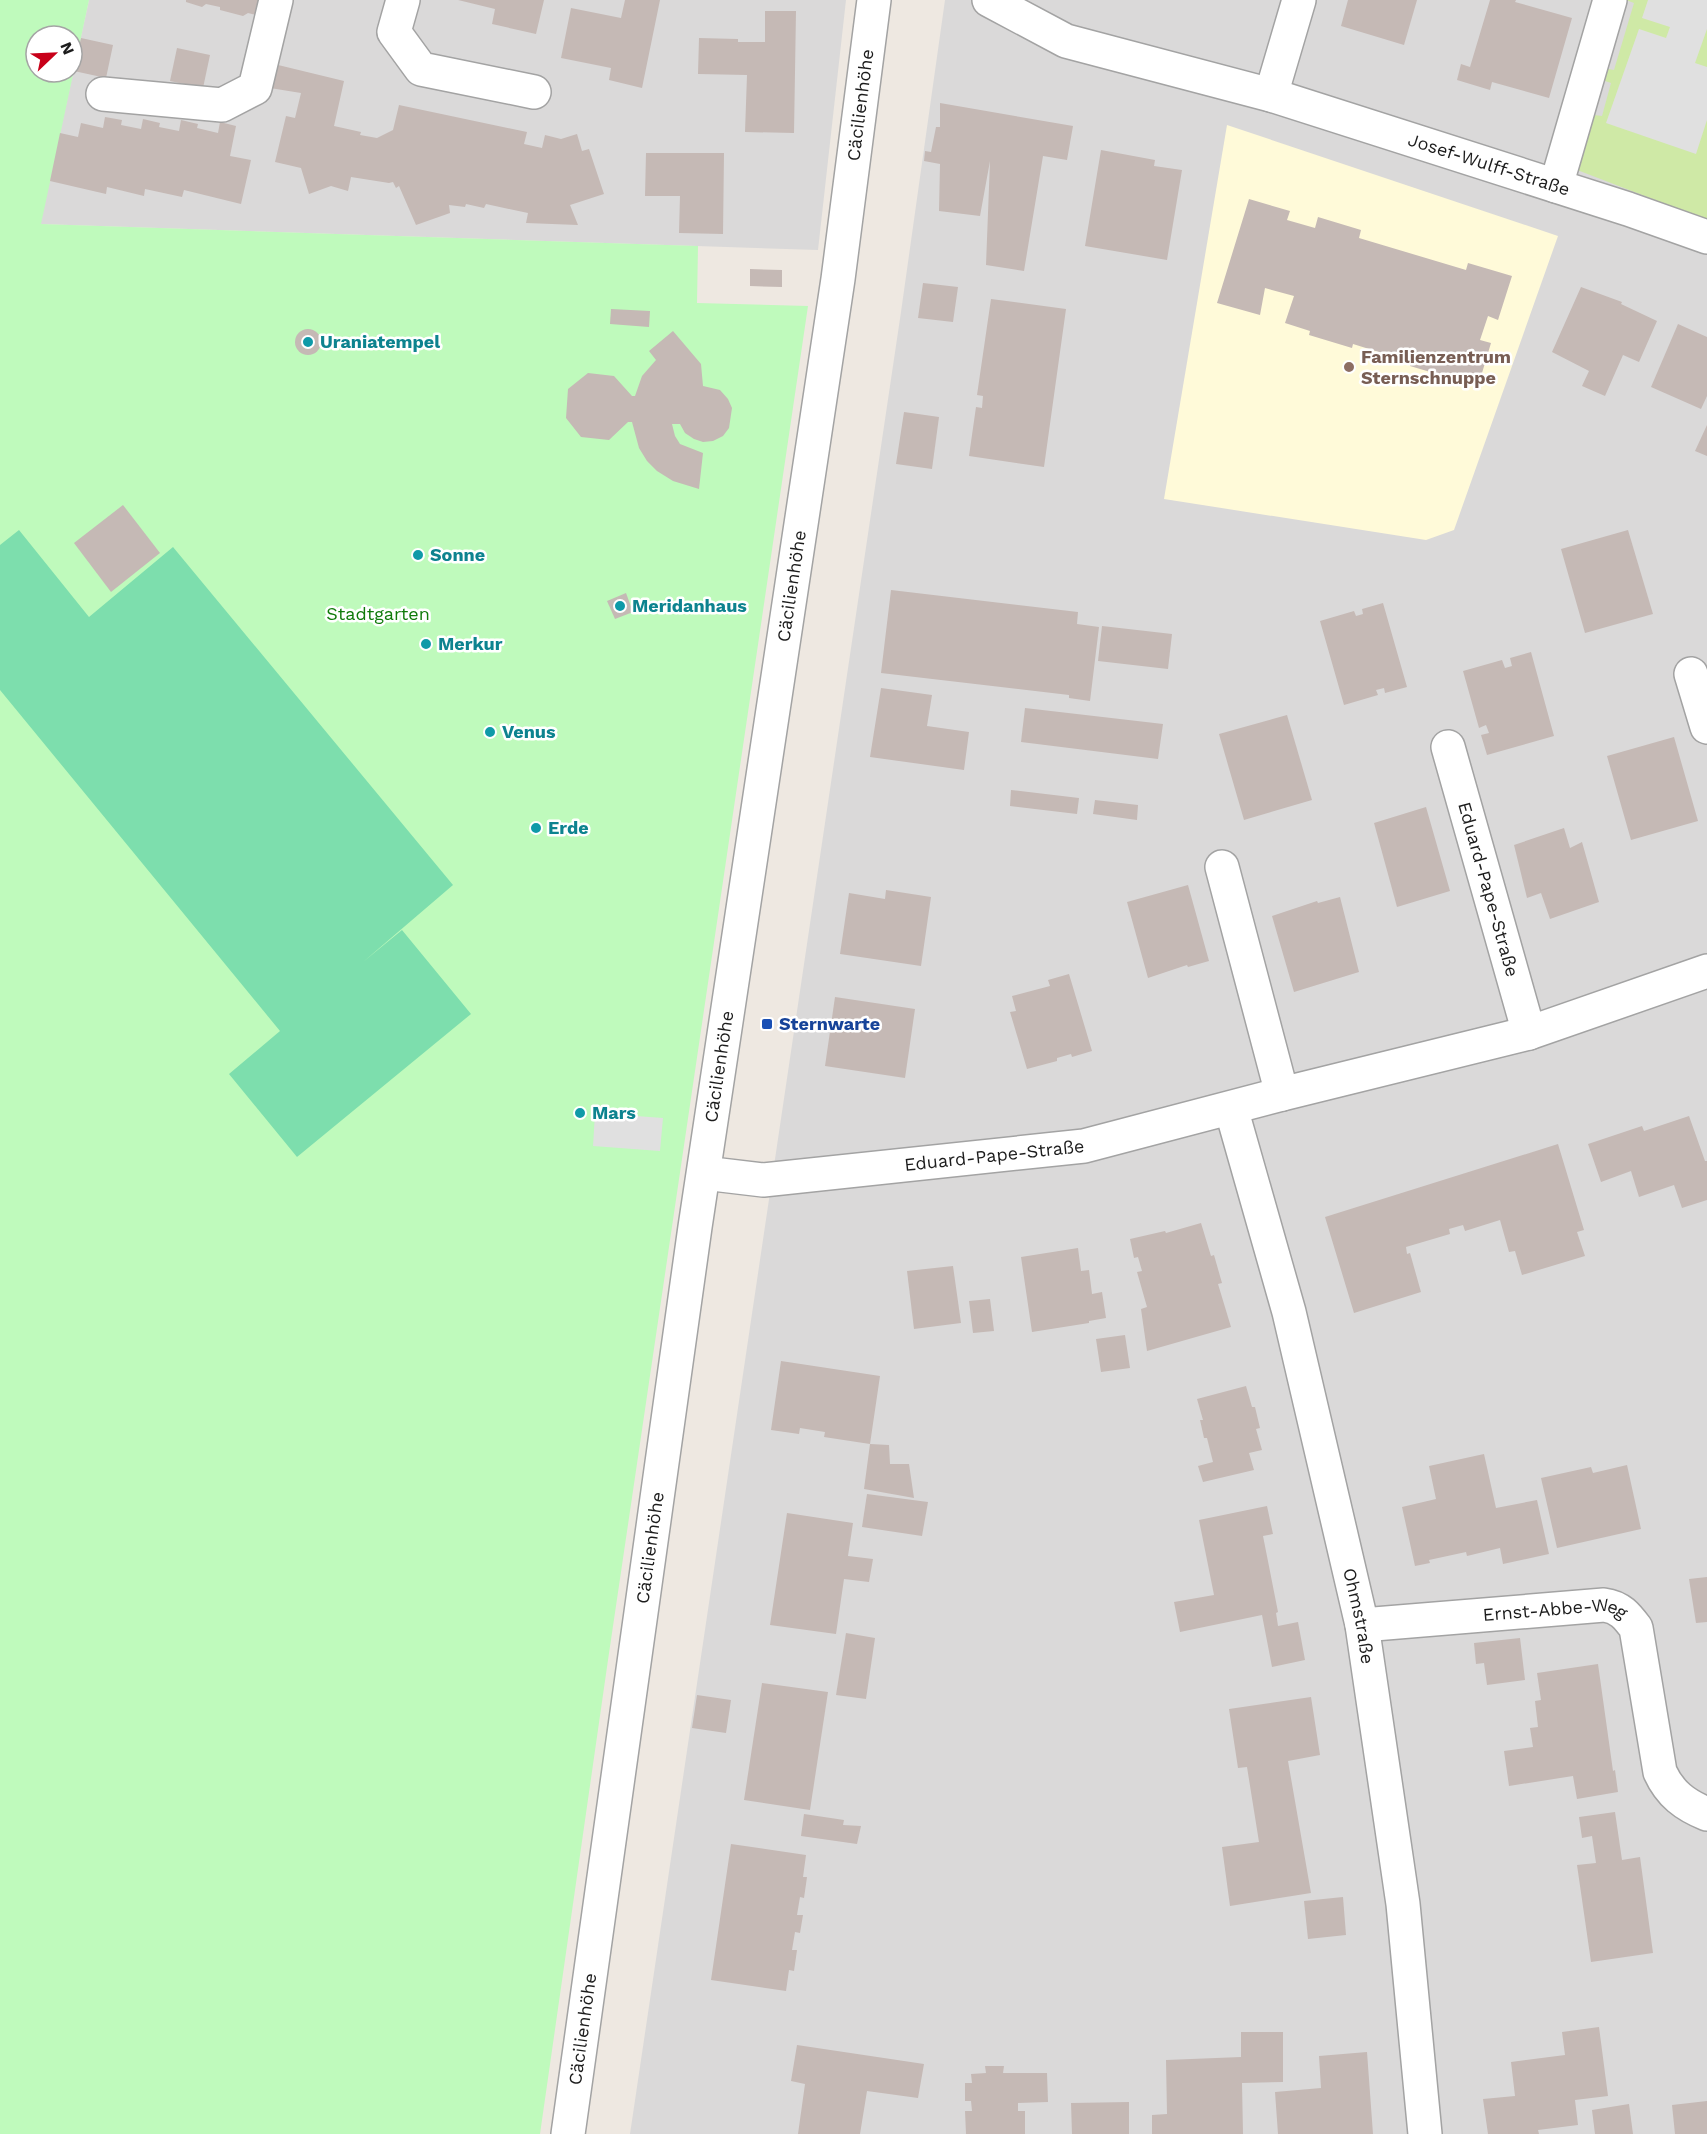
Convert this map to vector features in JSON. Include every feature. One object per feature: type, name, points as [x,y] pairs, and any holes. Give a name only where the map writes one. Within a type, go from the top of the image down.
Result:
[{"type":"street","points":[[103,94],[222,105],[255,88],[276,0]]},
{"type":"street","points":[[403,0],[394,32],[421,69],[534,92]]},
{"type":"street","name":"Cäcilienhöhe","points":[[568,2134],[704,1173],[838,279],[874,0]]},
{"type":"street","name":"Josef-Wulff-Straße","points":[[989,0],[1066,41],[1270,95],[1556,186],[1707,237]]},
{"type":"street","points":[[1270,95],[1299,0]]},
{"type":"street","points":[[1556,186],[1610,0]]},
{"type":"street","points":[[1691,674],[1707,727]]},
{"type":"street","name":"Eduard-Pape-Straße","points":[[1448,747],[1529,1033]]},
{"type":"street","points":[[1222,867],[1282,1094]]},
{"type":"street","name":"Eduard-Pape-Straße","points":[[704,1173],[763,1180],[1084,1146],[1529,1033],[1707,971]]},
{"type":"street","name":"Ohmstraße","points":[[1231,1108],[1289,1312],[1362,1625],[1403,1904],[1425,2134]]},
{"type":"street","name":"Ernst-Abbe-Weg","points":[[1362,1625],[1604,1605],[1615,1607],[1636,1628],[1660,1772],[1665,1784],[1684,1803],[1707,1814]]},
{"type":"shaded area","points":[[89,0],[846,0],[818,250],[40,224],[71,84],[84,84],[84,24]]},
{"type":"shaded area","points":[[945,0],[1707,0],[1707,2134],[630,2134],[901,312]]},
{"type":"shaded area","points":[[1648,0],[1707,0],[1707,29],[1695,63],[1707,67],[1707,120],[1696,154],[1606,123],[1639,29],[1666,38],[1670,27],[1642,18]]},
{"type":"shaded area","name":"Familienzentrum Sternschnuppe","points":[[1227,125],[1558,236],[1454,530],[1426,540],[1164,499]]},
{"type":"shaded area","points":[[595,1113],[663,1118],[660,1151],[593,1146]]},
{"type":"green space","name":"Stadtgarten","points":[[0,0],[89,0],[84,24],[24,24],[24,84],[71,84],[41,224],[698,246],[697,303],[808,306],[540,2134],[0,2134]]},
{"type":"green space","points":[[1626,0],[1707,0],[1707,220],[1572,168],[1594,115],[1602,116],[1611,83],[1599,79],[1603,68],[1614,70],[1634,3]]},
{"type":"green space","points":[[19,530],[89,617],[173,547],[453,885],[363,962],[402,930],[471,1014],[297,1157],[229,1074],[280,1031],[0,690],[0,545]]},
{"type":"building","points":[[186,0],[268,0],[265,17],[248,13],[243,16],[220,10],[220,7],[206,4],[202,7],[186,2]]},
{"type":"building","points":[[458,0],[544,0],[536,34],[492,24],[495,9]]},
{"type":"building","points":[[625,0],[660,0],[642,88],[609,80],[611,68],[561,58],[571,8],[621,18]]},
{"type":"building","points":[[1348,0],[1417,0],[1404,45],[1341,26]]},
{"type":"building","points":[[1490,0],[1516,0],[1515,2],[1572,18],[1549,98],[1492,82],[1490,90],[1457,80],[1461,64],[1470,67]]},
{"type":"building","points":[[765,11],[796,11],[794,133],[745,132],[747,75],[698,74],[699,38],[765,42]]},
{"type":"building","points":[[84,39],[113,45],[106,78],[84,73]]},
{"type":"building","points":[[177,48],[210,55],[203,88],[170,81]]},
{"type":"building","points":[[274,64],[344,81],[334,126],[361,132],[360,135],[377,138],[393,130],[399,105],[527,132],[524,144],[542,148],[545,135],[561,139],[577,134],[582,151],[589,149],[604,194],[570,205],[578,225],[526,223],[528,213],[486,204],[484,208],[466,204],[465,207],[449,205],[450,213],[416,225],[399,186],[396,188],[393,182],[351,177],[348,191],[331,186],[309,194],[301,168],[275,162],[286,116],[295,118],[301,93],[270,88]]},
{"type":"building","points":[[940,103],[1073,126],[1067,160],[1043,156],[1024,271],[986,265],[990,161],[980,216],[939,211],[940,164],[924,161],[925,151],[931,152],[936,127],[940,127]]},
{"type":"building","points":[[105,117],[122,120],[121,125],[141,129],[143,119],[160,123],[159,127],[179,131],[181,120],[198,124],[197,128],[218,133],[220,122],[236,126],[230,156],[251,160],[241,204],[184,190],[182,197],[145,189],[144,196],[107,187],[106,194],[50,181],[60,133],[78,137],[81,123],[103,128]]},
{"type":"building","points":[[1101,150],[1155,160],[1154,166],[1182,170],[1167,260],[1085,246]]},
{"type":"building","points":[[646,153],[724,153],[723,234],[679,233],[680,196],[645,196]]},
{"type":"building","points":[[1249,199],[1290,211],[1287,220],[1315,228],[1318,217],[1361,230],[1359,238],[1466,270],[1468,263],[1512,276],[1498,320],[1488,316],[1480,340],[1491,343],[1479,383],[1455,375],[1454,379],[1410,366],[1411,362],[1353,344],[1352,348],[1309,335],[1310,331],[1285,323],[1294,296],[1265,288],[1260,315],[1217,303]]},
{"type":"building","points":[[750,269],[782,270],[782,287],[750,286]]},
{"type":"building","points":[[923,283],[958,287],[953,322],[918,318]]},
{"type":"building","points":[[1581,287],[1622,302],[1621,304],[1657,321],[1639,362],[1623,355],[1605,396],[1582,386],[1589,371],[1552,352]]},
{"type":"building","points":[[991,299],[1066,309],[1044,467],[969,456],[976,407],[982,408],[983,396],[977,395]]},
{"type":"building","points":[[611,309],[650,311],[649,327],[610,324]]},
{"type":"building","points":[[1678,324],[1707,337],[1707,396],[1701,409],[1651,387]]},
{"type":"building","name":"Uraniatempel","points":[[308,329],[317,333],[321,342],[317,351],[308,355],[299,351],[295,342],[299,333]]},
{"type":"building","points":[[673,331],[701,364],[703,386],[720,390],[732,408],[729,428],[723,436],[713,441],[703,442],[694,439],[685,433],[680,424],[672,424],[680,444],[703,453],[699,489],[673,481],[657,471],[647,461],[639,448],[632,422],[628,422],[609,440],[581,437],[566,418],[568,389],[588,373],[614,376],[632,396],[635,396],[642,376],[656,360],[649,351]]},
{"type":"building","points":[[904,412],[939,417],[932,469],[896,464]]},
{"type":"building","points":[[1707,425],[1707,456],[1695,451]]},
{"type":"building","points":[[123,505],[160,553],[111,592],[74,543]]},
{"type":"building","points":[[1628,530],[1653,614],[1585,633],[1561,549]]},
{"type":"building","points":[[891,590],[1078,612],[1077,624],[1099,627],[1090,701],[1069,698],[1069,695],[881,673]]},
{"type":"building","name":"Meridanhaus","points":[[626,593],[633,612],[615,619],[607,601]]},
{"type":"building","points":[[1383,603],[1407,687],[1385,693],[1384,688],[1376,690],[1378,695],[1344,705],[1320,621],[1354,611],[1356,616],[1363,614],[1362,609]]},
{"type":"building","points":[[1102,626],[1172,634],[1168,669],[1098,661]]},
{"type":"building","points":[[1531,652],[1554,736],[1487,755],[1481,735],[1489,733],[1486,725],[1479,728],[1463,671],[1502,660],[1505,668],[1512,666],[1510,658]]},
{"type":"building","points":[[881,688],[932,695],[927,726],[969,732],[964,770],[870,757]]},
{"type":"building","points":[[1025,708],[1163,724],[1158,759],[1021,742]]},
{"type":"building","points":[[1287,715],[1312,800],[1244,820],[1219,734]]},
{"type":"building","points":[[1674,737],[1698,821],[1631,840],[1607,756]]},
{"type":"building","points":[[1011,790],[1079,798],[1077,814],[1010,806]]},
{"type":"building","points":[[1095,800],[1138,805],[1137,820],[1093,814]]},
{"type":"building","points":[[1426,807],[1450,891],[1397,907],[1374,823]]},
{"type":"building","points":[[1564,828],[1570,848],[1582,842],[1599,902],[1550,919],[1541,893],[1527,898],[1514,845]]},
{"type":"building","points":[[1188,885],[1209,961],[1188,967],[1187,965],[1148,978],[1127,902]]},
{"type":"building","points":[[886,890],[931,897],[921,966],[840,954],[849,893],[885,899]]},
{"type":"building","points":[[1340,897],[1359,972],[1294,992],[1272,916],[1317,901],[1318,903]]},
{"type":"building","points":[[1069,974],[1092,1051],[1072,1057],[1071,1054],[1057,1058],[1057,1061],[1027,1069],[1010,1012],[1016,1011],[1012,996],[1050,986],[1048,980]]},
{"type":"building","points":[[835,997],[915,1009],[905,1078],[825,1066]]},
{"type":"building","points":[[1689,1116],[1705,1161],[1707,1161],[1707,1200],[1682,1208],[1674,1185],[1639,1197],[1631,1171],[1601,1182],[1588,1144],[1642,1126],[1644,1131]]},
{"type":"building","points":[[1558,1144],[1584,1230],[1577,1232],[1585,1256],[1522,1275],[1515,1251],[1509,1252],[1500,1220],[1465,1231],[1463,1225],[1449,1229],[1450,1234],[1406,1247],[1407,1254],[1410,1253],[1421,1292],[1354,1313],[1325,1217]]},
{"type":"building","points":[[1201,1223],[1211,1256],[1214,1255],[1222,1283],[1218,1284],[1231,1327],[1147,1351],[1141,1309],[1147,1307],[1137,1272],[1142,1271],[1138,1257],[1134,1258],[1130,1239],[1165,1231],[1166,1233]]},
{"type":"building","points":[[1078,1248],[1081,1271],[1089,1270],[1092,1294],[1102,1292],[1106,1318],[1032,1332],[1021,1257]]},
{"type":"building","points":[[953,1266],[961,1323],[914,1329],[907,1271]]},
{"type":"building","points":[[990,1299],[994,1331],[973,1333],[969,1301]]},
{"type":"building","points":[[1125,1335],[1130,1368],[1101,1372],[1096,1339]]},
{"type":"building","points":[[781,1361],[880,1376],[870,1444],[824,1437],[825,1432],[800,1428],[799,1434],[771,1430]]},
{"type":"building","points":[[1246,1386],[1252,1407],[1255,1407],[1260,1428],[1256,1429],[1262,1450],[1249,1453],[1254,1470],[1203,1482],[1198,1466],[1213,1462],[1207,1438],[1204,1438],[1200,1420],[1203,1420],[1197,1399]]},
{"type":"building","points":[[870,1444],[889,1445],[890,1464],[909,1464],[914,1498],[864,1489]]},
{"type":"building","points":[[1484,1454],[1496,1508],[1537,1500],[1549,1554],[1503,1564],[1500,1548],[1467,1556],[1466,1552],[1429,1560],[1430,1563],[1415,1566],[1402,1507],[1436,1499],[1429,1466]]},
{"type":"building","points":[[1627,1465],[1641,1529],[1557,1548],[1541,1478],[1591,1467],[1593,1473]]},
{"type":"building","points":[[867,1494],[928,1502],[922,1536],[862,1527]]},
{"type":"building","points":[[1267,1506],[1273,1534],[1263,1536],[1278,1612],[1276,1613],[1278,1626],[1298,1622],[1305,1660],[1272,1667],[1262,1615],[1180,1632],[1174,1602],[1214,1595],[1199,1520]]},
{"type":"building","points":[[787,1513],[853,1523],[848,1556],[873,1559],[869,1582],[844,1579],[836,1634],[770,1625]]},
{"type":"building","points":[[1707,1577],[1707,1622],[1696,1623],[1689,1579]]},
{"type":"building","points":[[846,1633],[875,1638],[866,1699],[836,1695]]},
{"type":"building","points":[[1520,1638],[1525,1680],[1487,1685],[1484,1663],[1476,1664],[1474,1643]]},
{"type":"building","points":[[1598,1664],[1618,1792],[1577,1799],[1573,1776],[1509,1786],[1504,1751],[1533,1747],[1530,1728],[1538,1727],[1535,1701],[1541,1700],[1537,1673]]},
{"type":"building","points":[[762,1683],[828,1692],[810,1810],[744,1800]]},
{"type":"building","points":[[697,1695],[731,1700],[726,1733],[692,1728]]},
{"type":"building","points":[[1311,1697],[1320,1755],[1288,1761],[1311,1893],[1230,1906],[1222,1847],[1259,1842],[1247,1767],[1238,1768],[1229,1709]]},
{"type":"building","points":[[1615,1812],[1622,1860],[1640,1857],[1653,1953],[1591,1962],[1577,1865],[1596,1863],[1592,1836],[1582,1838],[1579,1817]]},
{"type":"building","points":[[804,1814],[844,1820],[843,1825],[861,1826],[857,1844],[801,1836]]},
{"type":"building","points":[[731,1844],[806,1855],[803,1877],[807,1877],[804,1898],[800,1897],[797,1915],[803,1915],[800,1933],[795,1932],[792,1950],[797,1950],[794,1971],[789,1970],[786,1991],[711,1980]]},
{"type":"building","points":[[1343,1897],[1346,1935],[1308,1939],[1304,1901]]},
{"type":"building","points":[[1599,2027],[1608,2096],[1575,2100],[1578,2125],[1538,2130],[1539,2134],[1488,2134],[1483,2099],[1515,2096],[1511,2062],[1565,2055],[1562,2032]]},
{"type":"building","points":[[1241,2032],[1283,2032],[1283,2082],[1242,2083],[1243,2134],[1152,2134],[1152,2115],[1167,2114],[1166,2060],[1241,2057]]},
{"type":"building","points":[[797,2045],[924,2064],[918,2098],[867,2091],[860,2134],[798,2134],[805,2084],[791,2081]]},
{"type":"building","points":[[1367,2052],[1373,2134],[1278,2134],[1275,2092],[1321,2088],[1319,2056]]},
{"type":"building","points":[[985,2066],[1004,2066],[1003,2073],[1047,2073],[1048,2102],[1018,2103],[1018,2111],[1025,2111],[1025,2134],[966,2134],[965,2111],[972,2111],[971,2101],[965,2101],[965,2083],[972,2083],[971,2074],[986,2073]]},
{"type":"building","points":[[1707,2101],[1707,2134],[1675,2134],[1672,2105]]},
{"type":"building","points":[[1129,2102],[1129,2134],[1072,2134],[1071,2103]]},
{"type":"building","points":[[1629,2104],[1633,2134],[1595,2134],[1592,2110]]},
{"type":"place","name":"Uraniatempel","points":[[308,342]]},
{"type":"place","name":"Familienzentrum Sternschnuppe","points":[[1349,367]]},
{"type":"place","name":"Sonne","points":[[418,555]]},
{"type":"place","name":"Meridanhaus","points":[[620,606]]},
{"type":"place","name":"Merkur","points":[[426,644]]},
{"type":"place","name":"Venus","points":[[490,732]]},
{"type":"place","name":"Erde","points":[[536,828]]},
{"type":"place","name":"Sternwarte","points":[[767,1024]]},
{"type":"place","name":"Mars","points":[[580,1113]]}]
